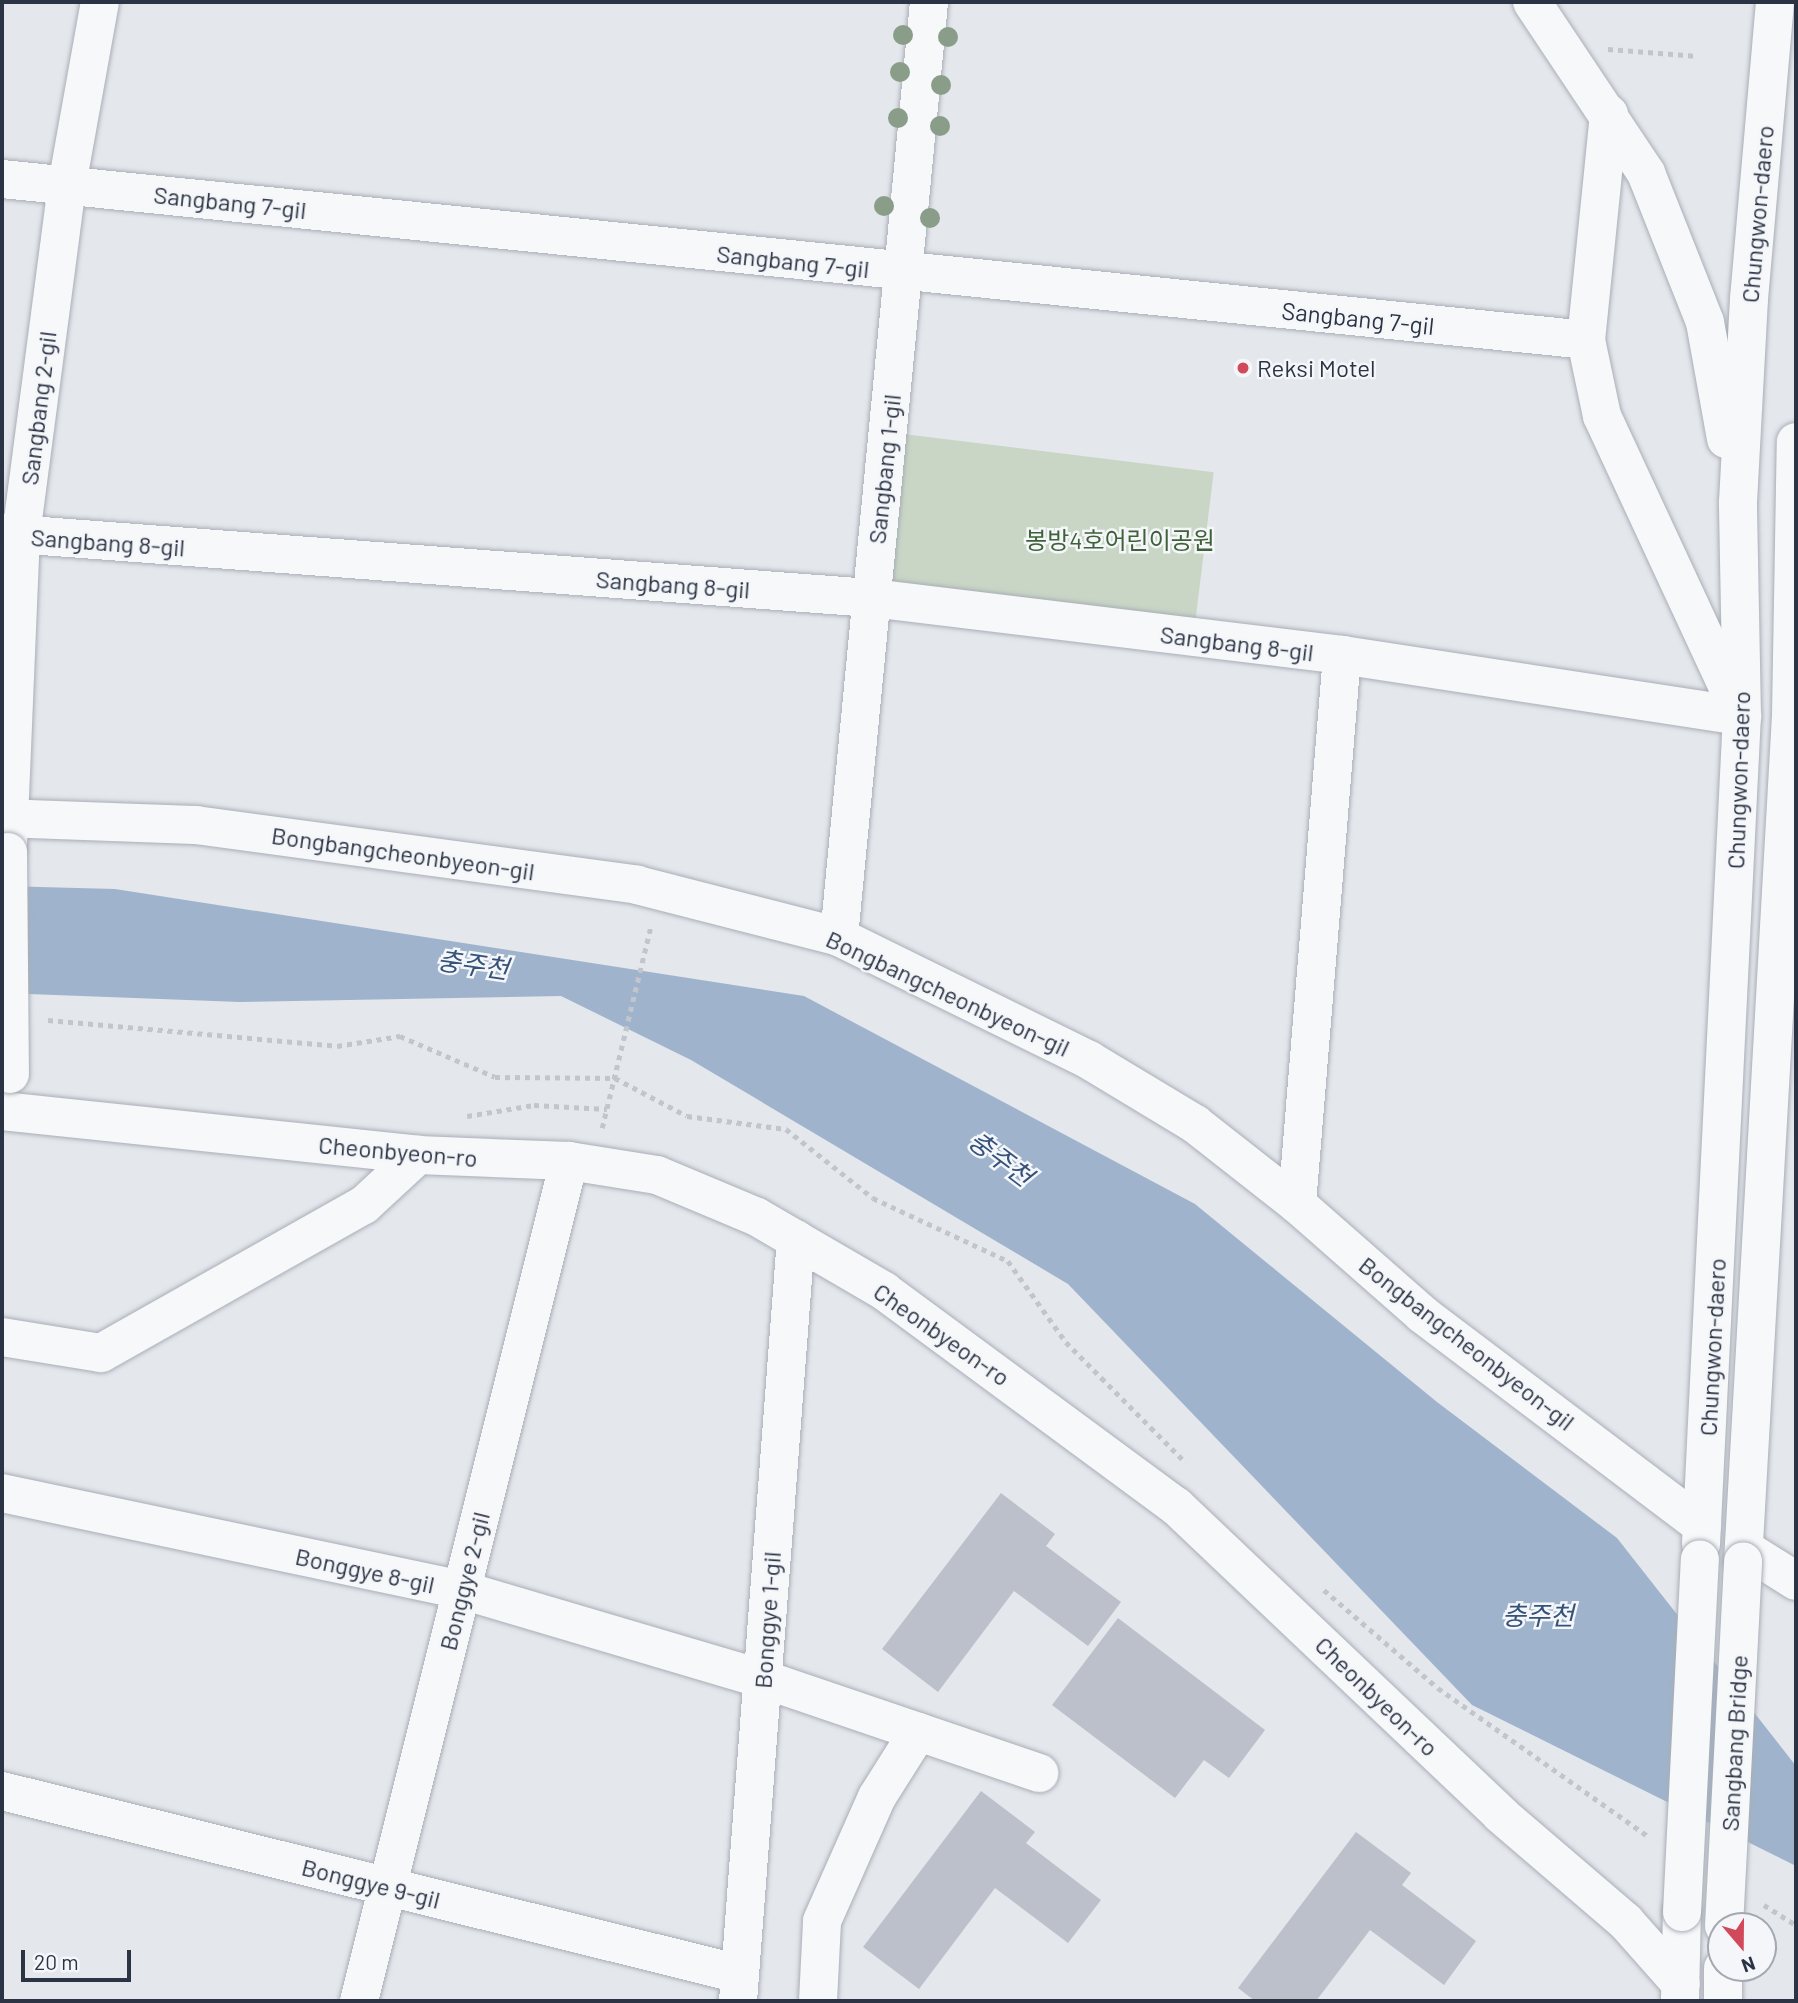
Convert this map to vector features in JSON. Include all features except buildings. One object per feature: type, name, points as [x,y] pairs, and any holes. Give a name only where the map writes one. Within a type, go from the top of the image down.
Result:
[{"type":"street","name":"Sangbang 2-gil","points":[[3,1117],[10,1074],[6,829],[12,534],[100,2]]},
{"type":"street","name":"Sangbang 1-gil","points":[[839,937],[929,2]]},
{"type":"street","points":[[1532,2],[1646,173],[1705,323],[1738,502]]},
{"type":"street","name":"Chungwon-daero","points":[[1701,1543],[1742,716],[1738,502],[1749,299],[1775,2]]},
{"type":"street","points":[[1609,114],[1586,340],[1602,416],[1742,716]]},
{"type":"street","name":"Sangbang 7-gil","points":[[2,179],[904,273],[1586,340]]},
{"type":"street","name":"Chungwon-daero","points":[[1744,1555],[1791,715],[1796,442]]},
{"type":"street","name":"Sangbang 8-gil","points":[[12,534],[871,598],[1342,655],[1742,716]]},
{"type":"street","name":"Sangbang 8-gil","points":[[1297,1204],[1342,655]]},
{"type":"street","name":"Bongbangcheonbyeon-gil","points":[[6,829],[196,825],[637,885],[839,937],[1089,1060],[1195,1124],[1297,1204],[1422,1314],[1701,1543]]},
{"type":"street","name":"Cheonbyeon-ro","points":[[3,1117],[418,1155],[581,1163],[657,1175],[758,1217],[884,1291],[1176,1506],[1500,1814],[1626,1921],[1681,1993]]},
{"type":"street","points":[[2,1336],[101,1353],[364,1205],[418,1155]]},
{"type":"street","name":"Bonggye 2-gil","points":[[359,2001],[462,1590],[581,1163]]},
{"type":"street","name":"Bonggye 1-gil","points":[[739,1987],[796,1239]]},
{"type":"street","name":"Bonggye 8-gil","points":[[2,1493],[462,1590],[763,1679],[1038,1773]]},
{"type":"street","name":"Sangbang Bridge","points":[[1681,1993],[1682,1912],[1701,1543]]},
{"type":"street","points":[[1744,1555],[1796,1581]]},
{"type":"street","name":"Sangbang Bridge","points":[[1725,1912],[1744,1555]]},
{"type":"street","points":[[818,2001],[822,1921],[877,1797],[918,1732]]},
{"type":"street","name":"Bonggye 9-gil","points":[[2,1791],[387,1887],[739,1987]]},
{"type":"street","points":[[1723,1982],[1723,2001]]},
{"type":"path","points":[[1598,48],[1698,56]]},
{"type":"path","points":[[581,1163],[607,1109],[644,954]]},
{"type":"path","points":[[455,1118],[534,1105],[607,1109]]},
{"type":"green space","name":"봉방4호어린이공원","points":[[903,434],[1214,472],[1195,625],[884,587]]},
{"type":"water","name":"충주천","points":[[2,886],[115,889],[804,996],[1195,1204],[1437,1402],[1617,1538],[1796,1766],[1796,1866],[1472,1705],[1068,1284],[691,1060],[561,996],[240,1002],[2,993]]},
{"type":"place","name":"Reksi Motel","points":[[1243,368]]}]
